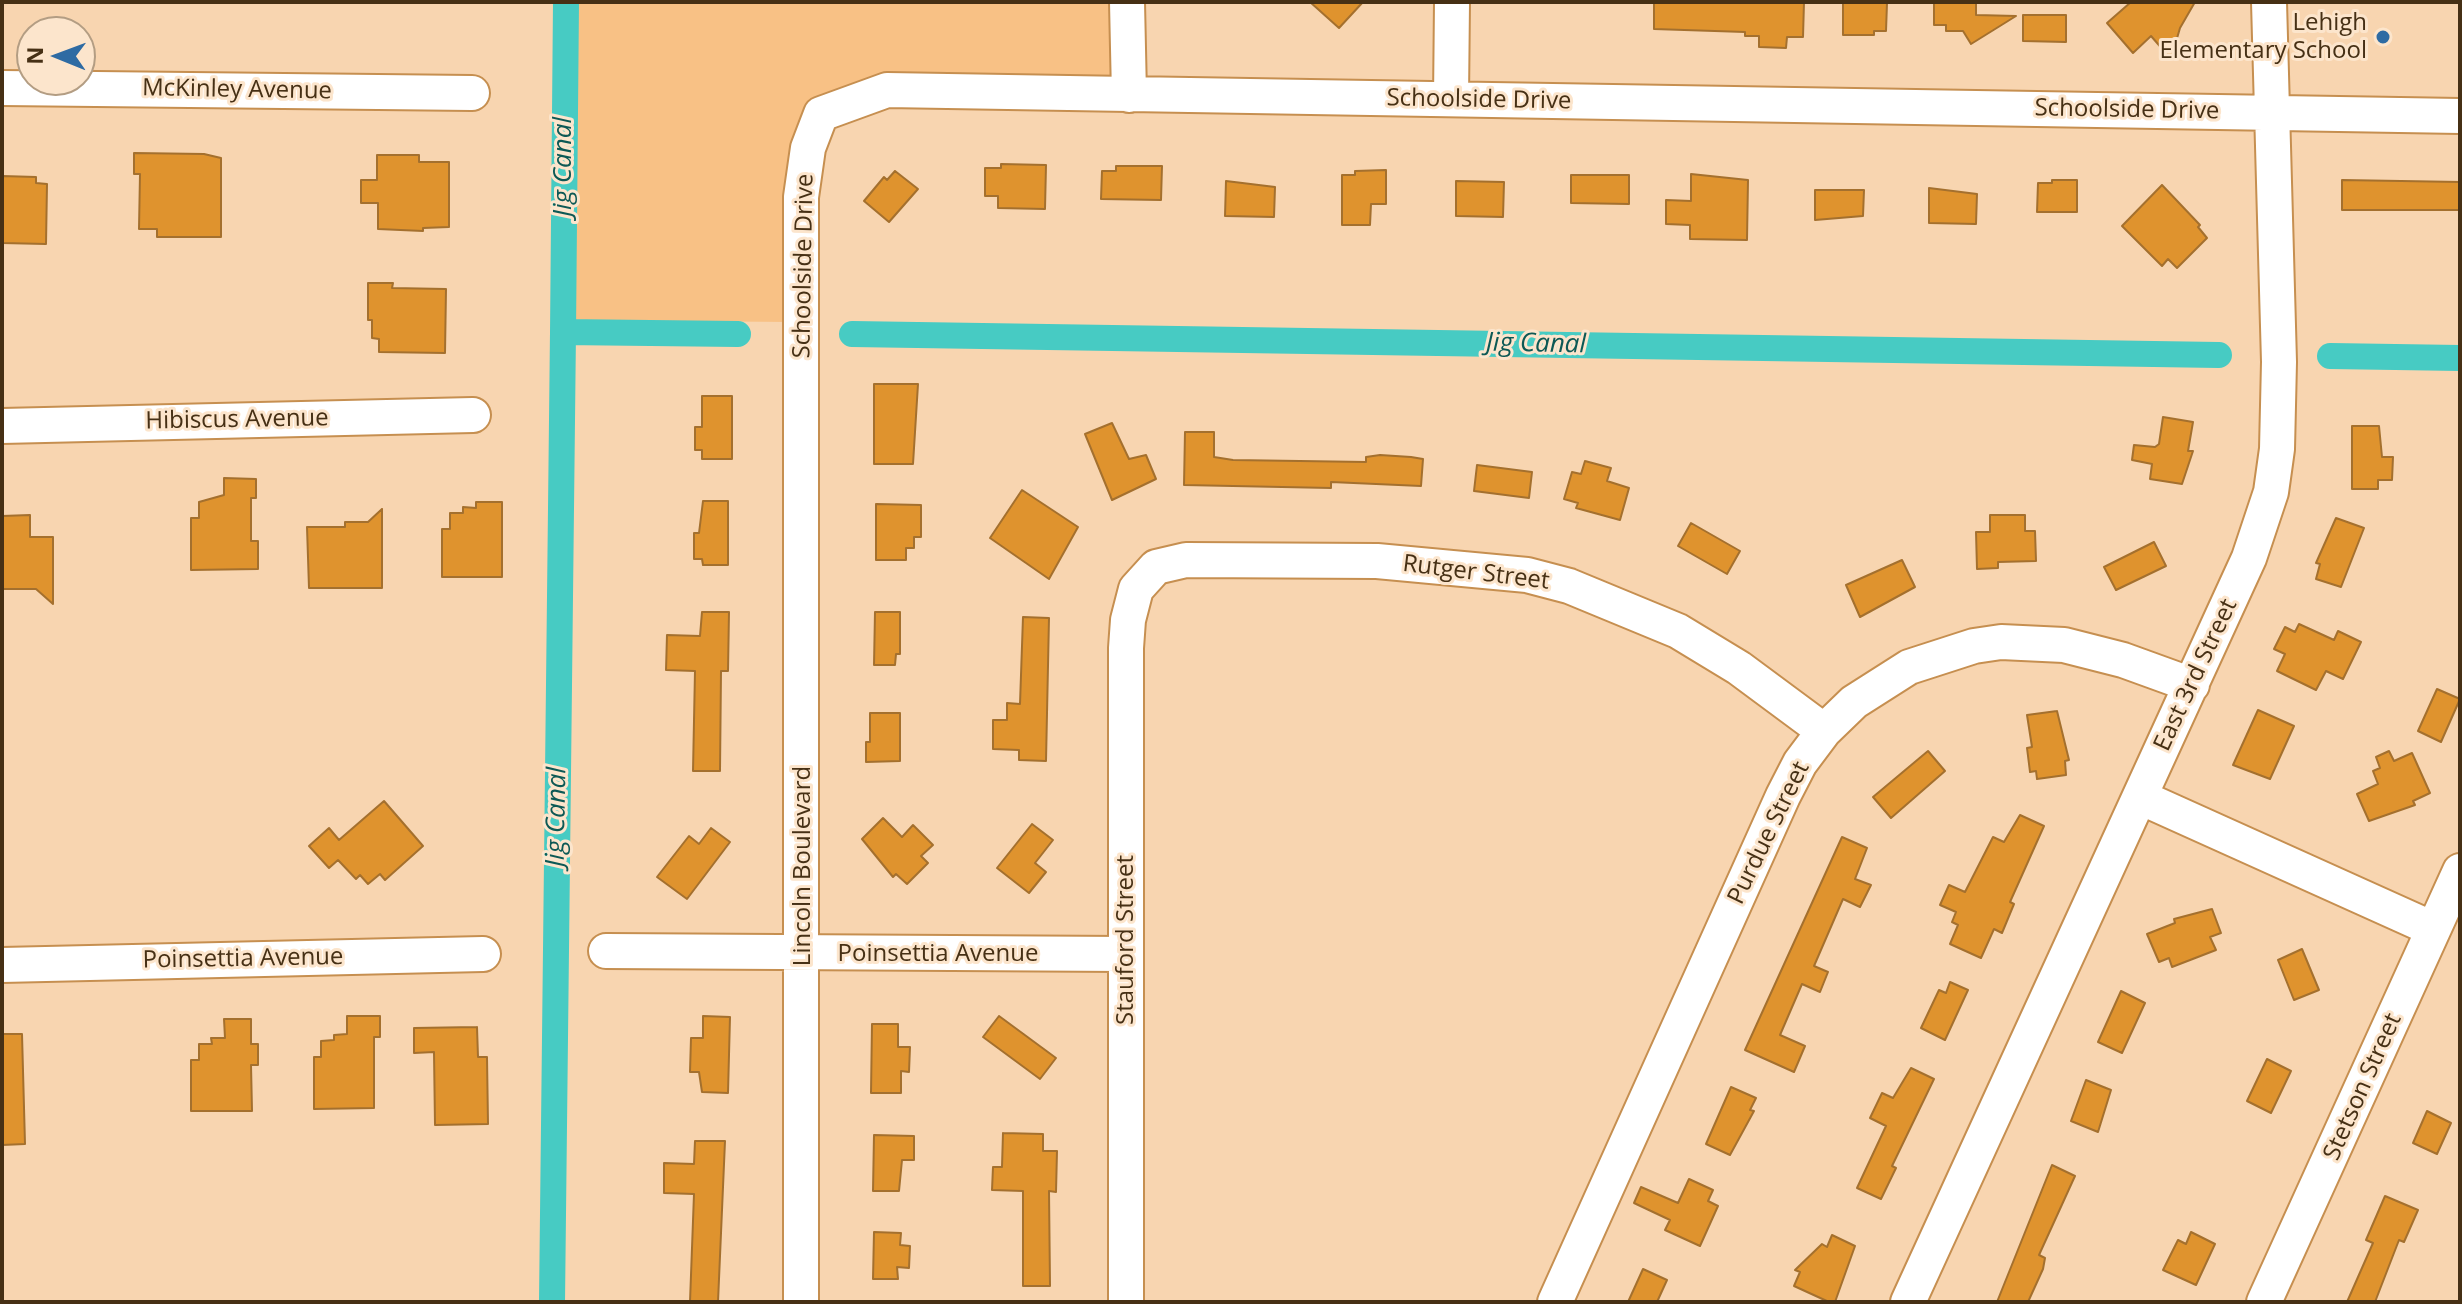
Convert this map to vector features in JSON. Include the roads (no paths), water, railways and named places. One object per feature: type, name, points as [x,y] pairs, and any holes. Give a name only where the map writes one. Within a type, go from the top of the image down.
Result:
[{"type":"street","points":[[1127,2],[1129,95]]},
{"type":"street","points":[[1451,99],[1452,2]]},
{"type":"street","name":"East 3rd Street","points":[[1908,1302],[2249,558],[2271,492],[2279,407],[2269,2]]},
{"type":"street","name":"McKinley Avenue","points":[[2,88],[472,93]]},
{"type":"street","name":"Schoolside Drive","points":[[802,431],[801,197],[808,148],[821,114],[887,90],[2460,116]]},
{"type":"street","name":"Hibiscus Avenue","points":[[2,426],[473,415]]},
{"type":"street","name":"Lincoln Boulevard","points":[[801,1302],[802,431]]},
{"type":"street","name":"Rutger Street","points":[[1143,581],[1156,567],[1186,560],[1377,561],[1527,575],[1569,586],[1678,631],[1739,668],[1824,731]]},
{"type":"street","name":"Stauford Street","points":[[1126,1302],[1127,634],[1136,589],[1143,581]]},
{"type":"street","name":"Purdue Street","points":[[1555,1302],[1783,796],[1800,763],[1824,731],[1854,702],[1909,667],[1952,652],[2001,642],[2064,645],[2123,660],[2192,685]]},
{"type":"street","points":[[2140,797],[2433,929]]},
{"type":"street","name":"Stetson Street","points":[[2264,1302],[2460,871]]},
{"type":"street","name":"Poinsettia Avenue","points":[[606,951],[1125,954]]},
{"type":"street","name":"Poinsettia Avenue","points":[[2,965],[483,954]]},
{"type":"waterway","name":"Jig Canal","points":[[566,2],[563,332],[738,334]]},
{"type":"waterway","name":"Jig Canal","points":[[552,1302],[563,332]]},
{"type":"waterway","name":"Jig Canal","points":[[852,334],[2219,355]]},
{"type":"waterway","name":"Jig Canal","points":[[2330,356],[2460,358]]},
{"type":"place","name":"Lehigh Elementary School","points":[[2383,37]]}]
